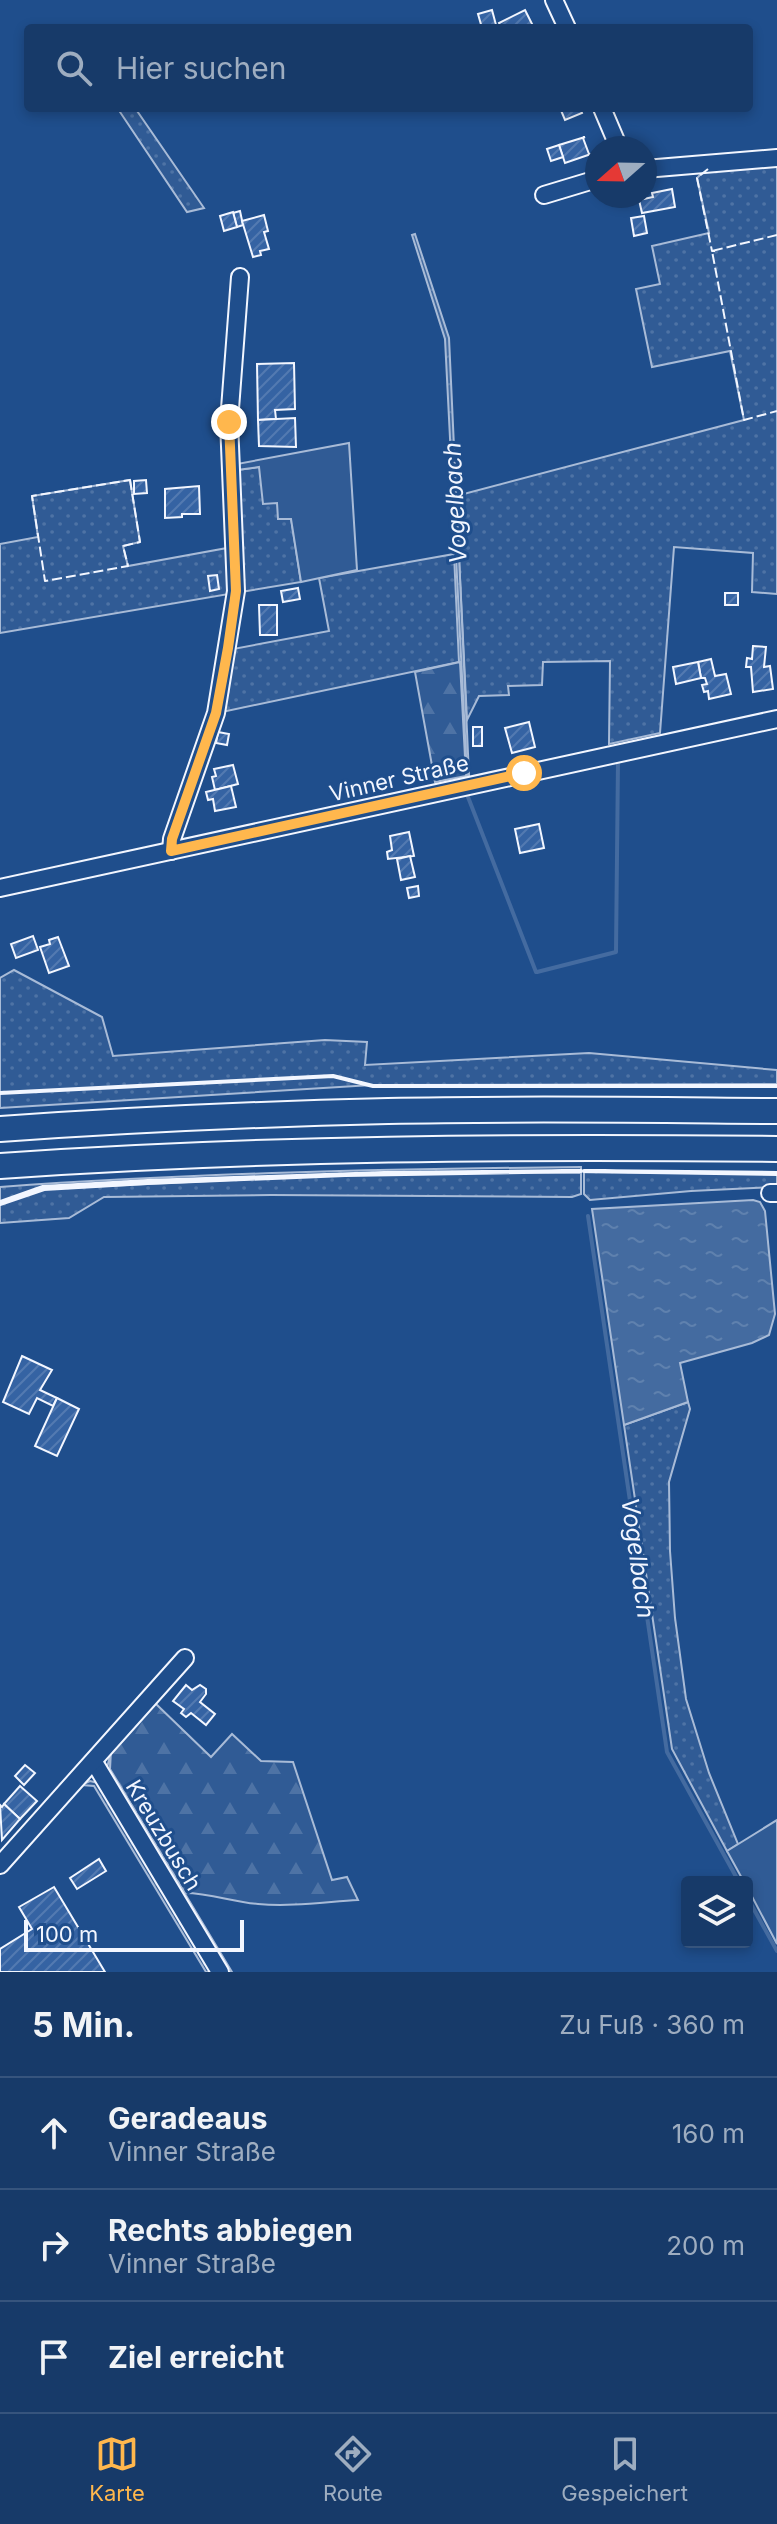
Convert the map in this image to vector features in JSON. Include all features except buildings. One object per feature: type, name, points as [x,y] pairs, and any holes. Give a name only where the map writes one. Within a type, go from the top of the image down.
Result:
[{"type":"highway","points":[[0,1129],[389,1111],[777,1111]]},
{"type":"highway","points":[[0,1166],[458,1147],[777,1149]]},
{"type":"street","points":[[554,0],[565,24]]},
{"type":"street","points":[[604,112],[614,136]]},
{"type":"street","points":[[657,168],[777,158]]},
{"type":"street","points":[[544,195],[585,183]]},
{"type":"street","points":[[171,851],[172,839],[216,713],[236,591],[229,422],[240,277]]},
{"type":"street","name":"Vinner Straße","points":[[0,888],[777,719]]},
{"type":"street","points":[[0,1865],[185,1658]]},
{"type":"street","name":"Kreuzbusch","points":[[94,1762],[220,1972]]},
{"type":"green space","points":[[120,112],[138,112],[204,208],[187,212]]},
{"type":"green space","points":[[777,163],[777,594],[752,592],[753,553],[674,547],[660,733],[609,744],[610,661],[543,662],[542,685],[508,686],[509,695],[479,696],[467,720],[456,496],[744,420],[730,351],[652,367],[636,289],[660,284],[652,246],[709,233],[697,178],[706,169]]},
{"type":"green space","points":[[259,467],[277,503],[291,518],[301,582],[241,592],[237,470]]},
{"type":"green space","points":[[130,480],[140,542],[123,546],[128,566],[227,548],[229,594],[0,633],[0,544],[38,537],[32,496]]},
{"type":"green space","points":[[454,554],[459,662],[222,712],[233,649],[329,631],[319,578]]},
{"type":"green space","points":[[460,662],[466,776],[435,782],[415,672]]},
{"type":"green space","points":[[14,970],[102,1017],[113,1056],[325,1040],[367,1042],[365,1065],[589,1053],[777,1070],[777,1084],[372,1085],[0,1108],[0,978]]},
{"type":"green space","points":[[581,1167],[581,1171],[480,1172],[581,1173],[581,1194],[572,1197],[104,1197],[69,1218],[0,1223],[0,1204],[44,1189],[332,1175],[468,1172],[345,1174],[56,1186],[43,1187],[0,1202],[0,1187],[290,1172]]},
{"type":"green space","points":[[584,1172],[777,1174],[777,1187],[590,1200],[584,1194]]},
{"type":"green space","points":[[688,1402],[690,1409],[669,1482],[675,1618],[686,1699],[709,1773],[738,1844],[727,1851],[672,1749],[624,1425]]},
{"type":"green space","points":[[155,1703],[211,1757],[232,1734],[261,1761],[293,1762],[332,1880],[347,1877],[358,1900],[270,1905],[185,1893],[110,1769],[111,1751]]},
{"type":"green space","points":[[111,1751],[110,1769],[232,1972],[226,1972],[107,1768]]},
{"type":"green space","points":[[90,1781],[98,1783],[215,1972],[206,1972],[94,1786],[81,1785]]},
{"type":"shaded area","points":[[349,443],[357,570],[301,582],[291,519],[278,519],[277,503],[263,504],[259,467],[237,470],[237,464]]},
{"type":"shaded area","points":[[777,1820],[777,1944],[753,1898],[753,1876],[741,1876],[727,1851]]},
{"type":"water","points":[[415,234],[449,338],[469,775],[445,339],[412,235]]},
{"type":"water","points":[[760,1202],[765,1211],[775,1314],[769,1335],[752,1343],[680,1363],[688,1402],[624,1425],[592,1209]]},
{"type":"waterway","points":[[537,972],[616,952],[618,761]]},
{"type":"waterway","name":"Vogelbach","points":[[468,797],[536,972]]},
{"type":"waterway","name":"Vogelbach","points":[[588,1216],[667,1752],[736,1876]]},
{"type":"waterway","name":"Vogelbach","points":[[753,1908],[777,1951]]},
{"type":"fence","points":[[708,169],[697,178],[712,251],[715,251]]},
{"type":"fence","points":[[777,235],[712,251],[744,420],[777,411]]},
{"type":"fence","points":[[130,480],[140,542],[123,546],[128,566],[45,581],[32,496],[130,480]]},
{"type":"wall","points":[[0,1093],[333,1076],[373,1086],[777,1086]]},
{"type":"wall","points":[[0,1202],[43,1187],[148,1181],[384,1173],[581,1171],[345,1175],[147,1183],[44,1189],[0,1204]]},
{"type":"wall","points":[[777,1173],[584,1171],[777,1174]]},
{"type":"route","points":[[229,422],[236,591],[216,713],[172,839],[171,851],[524,773]]}]
